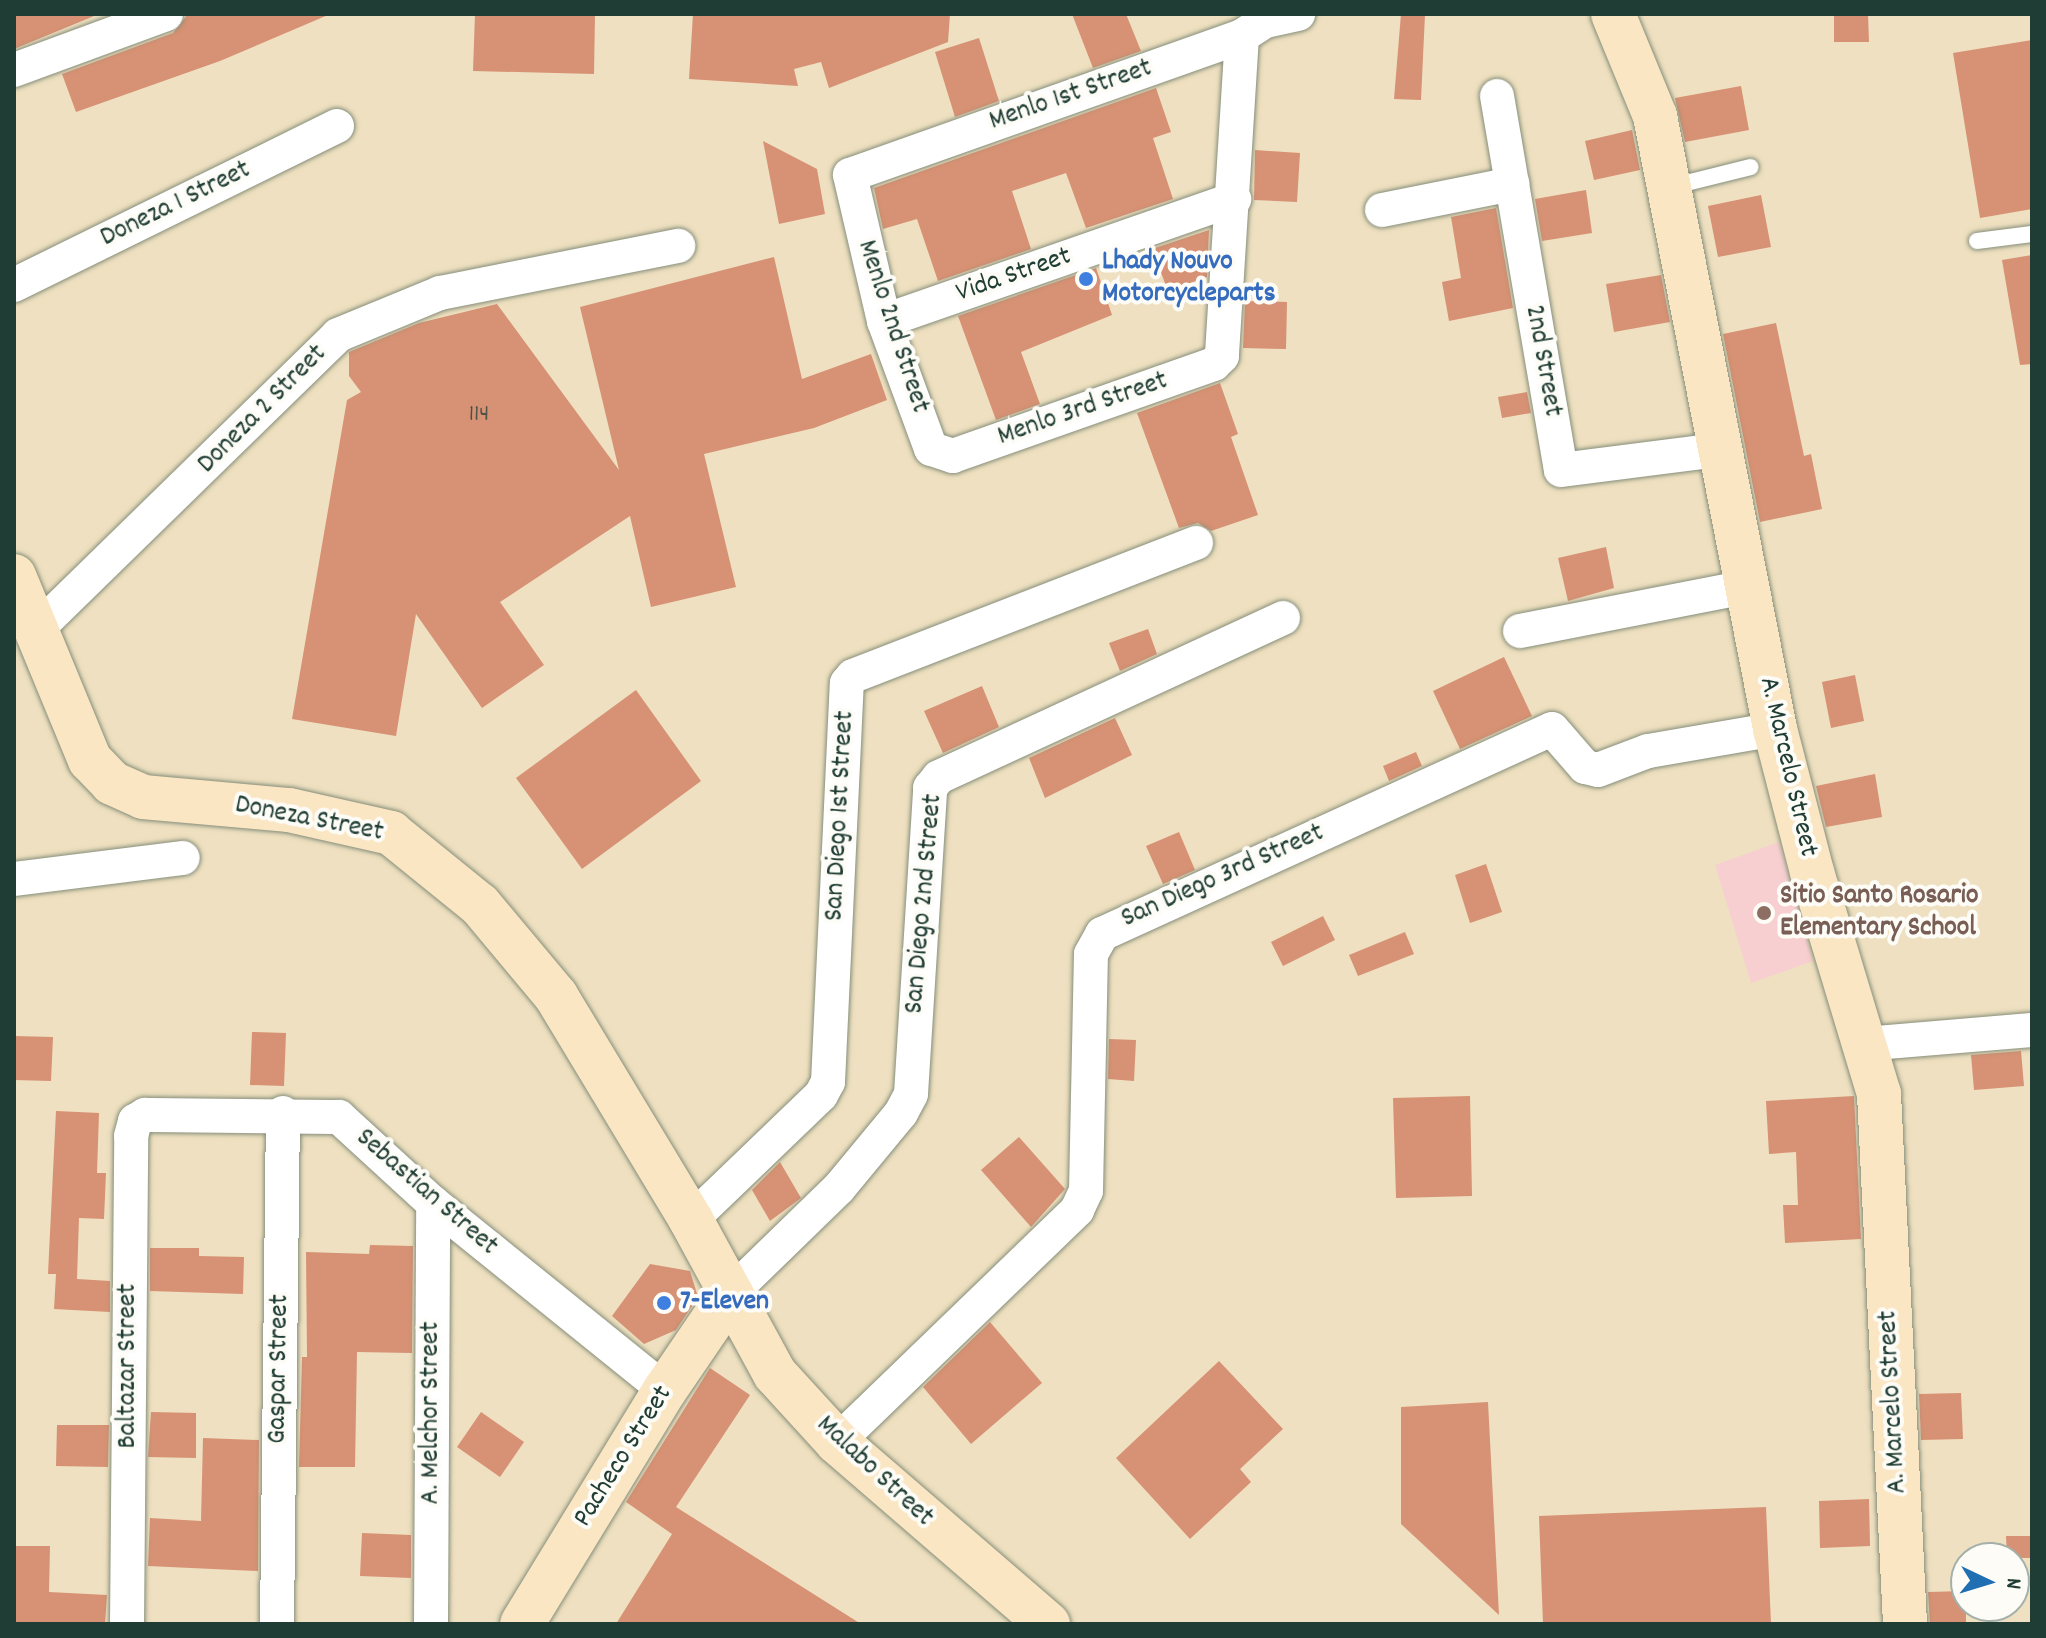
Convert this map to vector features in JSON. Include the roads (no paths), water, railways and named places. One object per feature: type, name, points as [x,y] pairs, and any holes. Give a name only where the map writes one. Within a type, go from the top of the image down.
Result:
[{"type":"street","points":[[14,70],[166,14]]},
{"type":"street","name":"Menlo 1st Street","points":[[848,183],[857,170],[1242,36],[1265,21],[1298,14]]},
{"type":"street","name":"A. Marcelo Street","points":[[1613,14],[1655,116],[1775,729],[1879,1094],[1905,1624]]},
{"type":"street","points":[[1234,199],[1242,36]]},
{"type":"street","name":"2nd Street","points":[[1497,96],[1561,470],[1718,450]]},
{"type":"street","name":"Doneza 1 Street","points":[[14,285],[337,126]]},
{"type":"street","name":"Menlo 2nd Street","points":[[848,183],[884,321],[931,449],[953,456]]},
{"type":"street","points":[[1382,210],[1512,184]]},
{"type":"street","name":"Vida Street","points":[[884,321],[1234,199]]},
{"type":"street","name":"Menlo 3rd Street","points":[[953,456],[1214,364],[1222,356],[1234,199]]},
{"type":"street","name":"Doneza 2 Street","points":[[37,629],[338,335],[440,293],[678,246]]},
{"type":"street","name":"San Diego 1st Street","points":[[691,1220],[821,1095],[828,1082],[847,683],[853,676],[1196,543]]},
{"type":"street","name":"Doneza Street","points":[[14,576],[90,760],[112,783],[143,797],[289,810],[391,833],[480,905],[556,996],[691,1220],[731,1293]]},
{"type":"street","points":[[1520,631],[1747,587]]},
{"type":"street","name":"San Diego 2nd Street","points":[[731,1293],[839,1188],[901,1113],[911,1094],[930,788],[939,777],[1283,618]]},
{"type":"street","name":"San Diego 3rd Street","points":[[837,1442],[1077,1210],[1086,1191],[1091,954],[1102,934],[1552,729],[1585,767],[1598,770],[1648,751],[1775,729]]},
{"type":"street","points":[[14,879],[183,858]]},
{"type":"street","points":[[1864,1044],[2032,1030]]},
{"type":"street","name":"Sebastian Street","points":[[145,1115],[283,1113],[339,1117],[433,1203],[665,1390]]},
{"type":"street","name":"Gaspar Street","points":[[277,1624],[283,1113]]},
{"type":"street","name":"Baltazar Street","points":[[127,1624],[131,1136],[135,1121],[145,1115]]},
{"type":"street","name":"A. Melchor Street","points":[[431,1624],[433,1203]]},
{"type":"street","name":"Pacheco Street","points":[[522,1624],[665,1390],[731,1293]]},
{"type":"street","name":"Malabo Street","points":[[731,1293],[775,1374],[837,1442],[1048,1624]]},
{"type":"lane","points":[[1669,187],[1751,167]]},
{"type":"lane","points":[[1977,241],[2032,234]]},
{"type":"place","name":"Lhady Nouvo Motorcycleparts","points":[[1086,279]]},
{"type":"place","name":"Sitio Santo Rosario Elementary School","points":[[1764,913]]},
{"type":"place","name":"7-Eleven","points":[[664,1303]]}]
